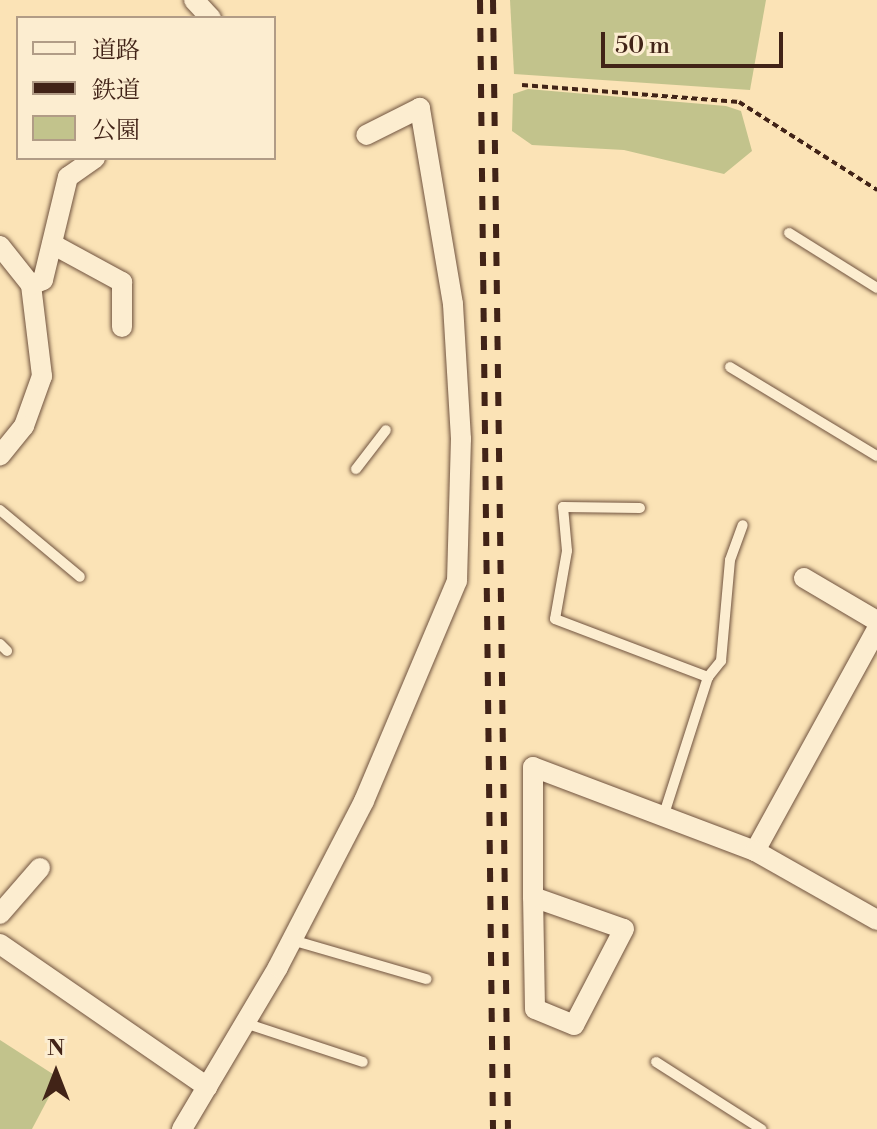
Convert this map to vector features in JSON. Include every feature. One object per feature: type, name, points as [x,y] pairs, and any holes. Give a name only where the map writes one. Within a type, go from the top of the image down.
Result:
[{"type":"street","points":[[194,0],[209,16]]},
{"type":"street","points":[[182,1129],[292,940],[364,801],[457,581],[461,439],[453,304],[420,108],[366,135]]},
{"type":"street","points":[[31,285],[43,280],[68,168],[90,160]]},
{"type":"street","points":[[52,244],[122,282],[122,327]]},
{"type":"street","points":[[0,246],[31,285],[42,376],[24,426],[0,456]]},
{"type":"street","points":[[804,578],[877,621]]},
{"type":"street","points":[[755,851],[877,629]]},
{"type":"street","points":[[533,897],[624,929],[574,1025],[535,1009],[533,897],[533,767],[664,814],[755,851],[877,920]]},
{"type":"street","points":[[0,914],[40,868]]},
{"type":"street","points":[[0,944],[207,1087]]},
{"type":"lane","points":[[789,233],[877,288]]},
{"type":"lane","points":[[730,367],[877,456]]},
{"type":"lane","points":[[356,469],[386,430]]},
{"type":"lane","points":[[640,508],[563,507],[567,551],[555,619],[708,677]]},
{"type":"lane","points":[[0,510],[80,577]]},
{"type":"lane","points":[[664,814],[708,677],[721,661],[730,560],[743,525]]},
{"type":"lane","points":[[292,940],[426,979]]},
{"type":"lane","points":[[245,1023],[363,1062]]},
{"type":"lane","points":[[656,1062],[761,1129]]},
{"type":"path","points":[[522,85],[739,102],[877,190]]},
{"type":"green space","points":[[510,0],[766,0],[750,90],[514,74]]},
{"type":"green space","points":[[528,89],[726,106],[741,111],[752,151],[724,174],[624,150],[532,145],[512,131],[513,94]]},
{"type":"green space","points":[[0,1040],[59,1078],[32,1129],[0,1129]]},
{"type":"railway","points":[[480,0],[493,1129]]},
{"type":"railway","points":[[493,0],[508,1129]]}]
